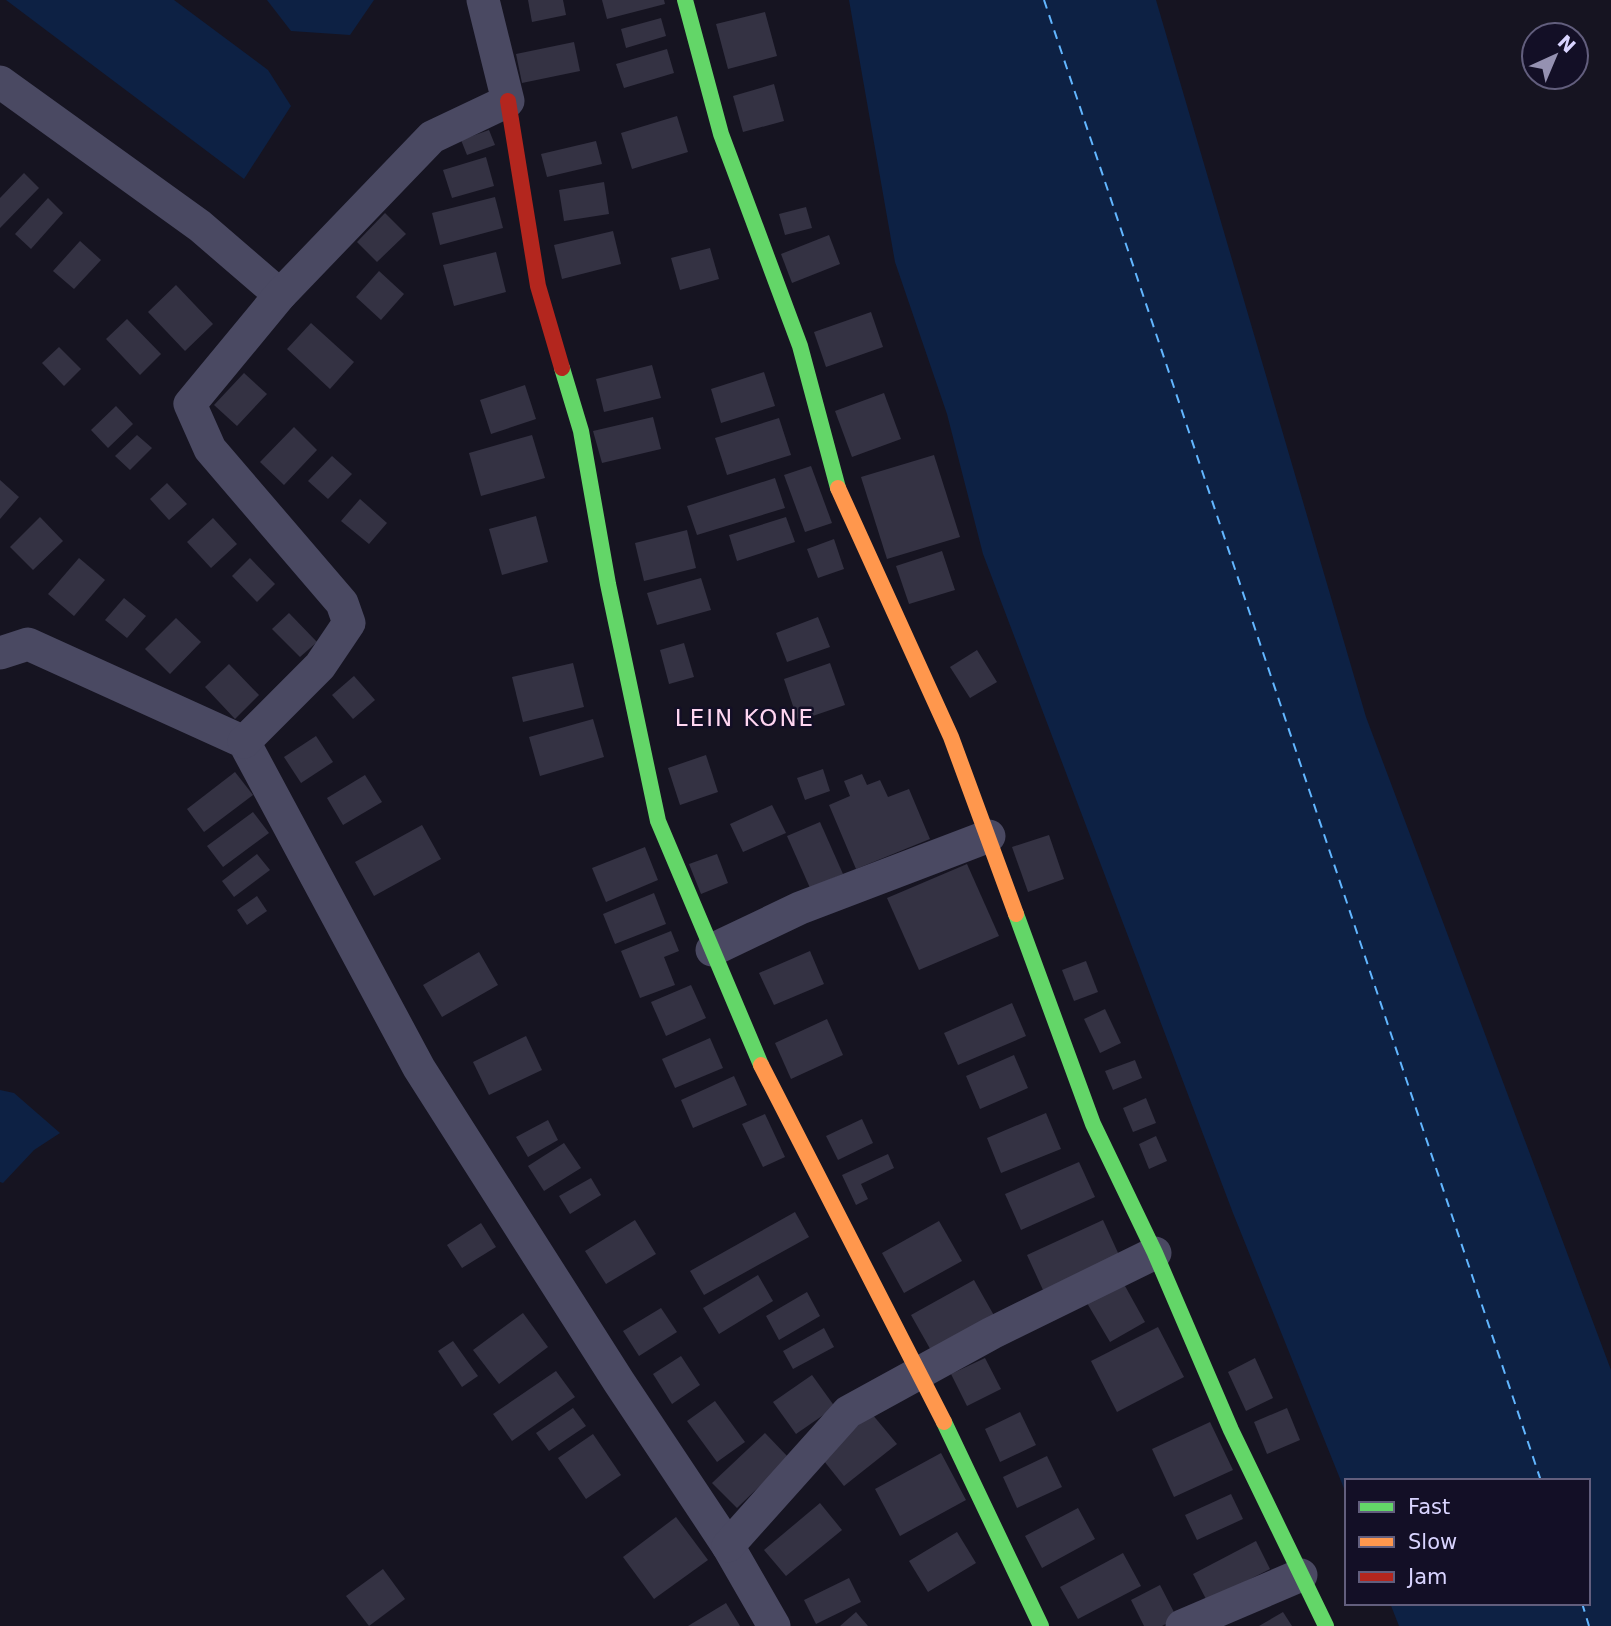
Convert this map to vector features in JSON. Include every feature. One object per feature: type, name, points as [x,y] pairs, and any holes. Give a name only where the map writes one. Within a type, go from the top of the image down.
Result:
[{"type":"street","points":[[483,0],[508,101],[538,286],[581,431],[608,584],[658,821],[760,1064],[939,1410],[1041,1626]]},
{"type":"street","points":[[685,0],[721,134],[800,346],[833,478],[951,737],[1093,1124],[1156,1252],[1231,1430],[1326,1626]]},
{"type":"street","points":[[0,82],[200,226],[280,295]]},
{"type":"street","points":[[244,742],[320,666],[349,622],[342,603],[210,449],[190,404],[280,295],[432,137],[508,101]]},
{"type":"street","points":[[0,653],[28,644],[244,742],[419,1068],[619,1382],[728,1546],[774,1626]]},
{"type":"street","points":[[712,950],[800,908],[989,836]]},
{"type":"street","points":[[728,1546],[848,1412],[918,1373],[1156,1252]]},
{"type":"street","points":[[1182,1626],[1301,1575]]},
{"type":"water","points":[[6,0],[174,0],[268,70],[291,106],[244,179]]},
{"type":"water","points":[[267,0],[374,0],[350,35],[291,31]]},
{"type":"water","points":[[849,0],[1156,0],[1366,717],[1611,1370],[1611,1626],[1399,1626],[1391,1605],[1590,1605],[1590,1479],[1345,1479],[1345,1491],[1233,1213],[983,554],[947,414],[895,262]]},
{"type":"water","points":[[0,1090],[14,1093],[60,1133],[34,1150],[3,1183],[0,1182]]},
{"type":"building","points":[[528,0],[563,0],[566,15],[532,22]]},
{"type":"building","points":[[602,0],[664,0],[665,4],[607,19]]},
{"type":"building","points":[[765,12],[777,56],[728,69],[716,24]]},
{"type":"building","points":[[661,18],[666,36],[626,48],[621,29]]},
{"type":"building","points":[[574,42],[580,71],[522,83],[516,54]]},
{"type":"building","points":[[667,49],[674,73],[624,88],[616,64]]},
{"type":"building","points":[[774,84],[784,121],[743,132],[733,96]]},
{"type":"building","points":[[677,116],[688,152],[632,169],[621,133]]},
{"type":"building","points":[[489,130],[495,145],[467,155],[461,140]]},
{"type":"building","points":[[596,141],[602,164],[547,177],[541,154]]},
{"type":"building","points":[[486,157],[494,186],[452,198],[443,170]]},
{"type":"building","points":[[24,173],[39,188],[0,228],[0,198]]},
{"type":"building","points":[[604,182],[609,214],[564,221],[559,190]]},
{"type":"building","points":[[495,197],[503,228],[440,245],[432,213]]},
{"type":"building","points":[[48,198],[63,213],[31,249],[15,234]]},
{"type":"building","points":[[806,207],[812,228],[785,235],[779,214]]},
{"type":"building","points":[[385,213],[406,234],[377,262],[357,242]]},
{"type":"building","points":[[613,231],[621,264],[562,279],[554,245]]},
{"type":"building","points":[[829,235],[840,264],[792,283],[781,254]]},
{"type":"building","points":[[80,241],[101,260],[74,289],[53,271]]},
{"type":"building","points":[[710,248],[719,279],[680,290],[671,258]]},
{"type":"building","points":[[496,252],[506,292],[454,306],[443,265]]},
{"type":"building","points":[[379,271],[404,294],[381,320],[356,297]]},
{"type":"building","points":[[176,285],[213,324],[185,351],[148,312]]},
{"type":"building","points":[[871,312],[883,347],[826,367],[814,332]]},
{"type":"building","points":[[127,319],[161,354],[140,375],[106,339]]},
{"type":"building","points":[[311,323],[354,362],[330,389],[287,349]]},
{"type":"building","points":[[59,347],[81,369],[64,386],[42,363]]},
{"type":"building","points":[[652,365],[661,398],[604,412],[596,379]]},
{"type":"building","points":[[764,372],[775,406],[721,423],[711,389]]},
{"type":"building","points":[[244,373],[267,394],[237,426],[214,405]]},
{"type":"building","points":[[525,385],[536,419],[491,434],[480,400]]},
{"type":"building","points":[[884,393],[901,439],[852,457],[835,411]]},
{"type":"building","points":[[116,406],[133,424],[108,448],[91,430]]},
{"type":"building","points":[[653,417],[661,449],[602,463],[593,431]]},
{"type":"building","points":[[779,418],[791,455],[727,475],[715,438]]},
{"type":"building","points":[[294,427],[317,450],[284,485],[260,462]]},
{"type":"building","points":[[137,435],[152,448],[130,470],[115,456]]},
{"type":"building","points":[[532,435],[545,478],[481,496],[469,453]]},
{"type":"building","points":[[934,455],[960,537],[887,559],[861,477]]},
{"type":"building","points":[[332,456],[352,474],[328,499],[308,481]]},
{"type":"building","points":[[811,466],[832,523],[805,532],[784,475]]},
{"type":"building","points":[[775,478],[785,508],[697,535],[687,506]]},
{"type":"building","points":[[0,480],[19,497],[0,519]]},
{"type":"building","points":[[167,483],[187,504],[169,520],[150,499]]},
{"type":"building","points":[[360,499],[387,523],[369,544],[341,521]]},
{"type":"building","points":[[536,516],[548,562],[502,575],[489,529]]},
{"type":"building","points":[[40,517],[63,541],[33,570],[10,547]]},
{"type":"building","points":[[786,517],[795,542],[737,561],[729,535]]},
{"type":"building","points":[[213,518],[237,544],[211,568],[187,542]]},
{"type":"building","points":[[687,530],[696,568],[644,581],[635,543]]},
{"type":"building","points":[[834,539],[844,569],[818,578],[807,549]]},
{"type":"building","points":[[942,551],[955,590],[909,604],[896,566]]},
{"type":"building","points":[[79,558],[105,580],[74,616],[48,594]]},
{"type":"building","points":[[250,558],[275,584],[257,602],[232,576]]},
{"type":"building","points":[[701,578],[711,610],[657,625],[647,593]]},
{"type":"building","points":[[124,598],[146,616],[127,638],[105,620]]},
{"type":"building","points":[[289,613],[317,642],[300,657],[272,629]]},
{"type":"building","points":[[818,617],[830,647],[787,662],[776,633]]},
{"type":"building","points":[[176,618],[201,642],[170,674],[145,649]]},
{"type":"building","points":[[684,643],[694,677],[669,684],[660,650]]},
{"type":"building","points":[[977,650],[997,682],[970,698],[950,667]]},
{"type":"building","points":[[573,663],[584,707],[523,722],[512,677]]},
{"type":"building","points":[[830,663],[845,705],[798,721],[784,679]]},
{"type":"building","points":[[229,664],[259,695],[235,719],[205,687]]},
{"type":"building","points":[[354,676],[375,700],[353,719],[332,695]]},
{"type":"building","points":[[593,719],[604,757],[540,776],[529,737]]},
{"type":"building","points":[[316,736],[333,762],[301,783],[284,757]]},
{"type":"building","points":[[706,755],[718,792],[680,805],[668,768]]},
{"type":"building","points":[[823,769],[830,791],[805,800],[797,778]]},
{"type":"building","points":[[235,772],[253,795],[204,832],[187,809]]},
{"type":"building","points":[[862,774],[867,785],[880,780],[888,797],[909,789],[930,839],[856,869],[829,805],[850,796],[844,781]]},
{"type":"building","points":[[365,775],[382,802],[343,825],[327,798]]},
{"type":"building","points":[[772,805],[786,833],[743,852],[730,824]]},
{"type":"building","points":[[253,812],[269,833],[223,867],[207,846]]},
{"type":"building","points":[[820,822],[843,874],[810,888],[787,836]]},
{"type":"building","points":[[422,825],[441,859],[374,896],[355,862]]},
{"type":"building","points":[[1049,835],[1064,879],[1028,892],[1012,847]]},
{"type":"building","points":[[645,847],[658,880],[606,902],[592,868]]},
{"type":"building","points":[[257,854],[270,870],[234,897],[222,881]]},
{"type":"building","points":[[717,854],[728,883],[701,894],[689,864]]},
{"type":"building","points":[[967,864],[999,936],[919,970],[887,898]]},
{"type":"building","points":[[654,893],[666,924],[615,944],[603,914]]},
{"type":"building","points":[[257,896],[267,911],[247,925],[237,910]]},
{"type":"building","points":[[671,931],[679,951],[664,957],[675,985],[640,998],[621,951]]},
{"type":"building","points":[[810,951],[824,984],[774,1005],[759,973]]},
{"type":"building","points":[[479,952],[498,985],[442,1017],[423,985]]},
{"type":"building","points":[[1086,961],[1098,992],[1074,1001],[1062,970]]},
{"type":"building","points":[[691,985],[706,1018],[666,1036],[651,1002]]},
{"type":"building","points":[[1012,1003],[1026,1036],[958,1065],[944,1033]]},
{"type":"building","points":[[1105,1009],[1121,1043],[1100,1053],[1084,1019]]},
{"type":"building","points":[[827,1019],[843,1055],[791,1079],[775,1043]]},
{"type":"building","points":[[526,1036],[542,1070],[489,1095],[473,1062]]},
{"type":"building","points":[[710,1038],[723,1068],[675,1088],[662,1059]]},
{"type":"building","points":[[1014,1055],[1028,1088],[980,1109],[966,1076]]},
{"type":"building","points":[[1135,1060],[1142,1078],[1113,1090],[1105,1071]]},
{"type":"building","points":[[734,1076],[747,1105],[693,1128],[681,1100]]},
{"type":"building","points":[[1146,1098],[1156,1123],[1133,1132],[1123,1108]]},
{"type":"building","points":[[1046,1113],[1061,1149],[1001,1173],[987,1138]]},
{"type":"building","points":[[765,1114],[785,1157],[763,1167],[742,1124]]},
{"type":"building","points":[[862,1119],[873,1143],[838,1160],[826,1136]]},
{"type":"building","points":[[548,1120],[558,1140],[528,1157],[516,1137]]},
{"type":"building","points":[[1156,1136],[1167,1161],[1149,1169],[1139,1144]]},
{"type":"building","points":[[564,1143],[581,1168],[544,1191],[528,1166]]},
{"type":"building","points":[[888,1154],[894,1168],[861,1184],[868,1199],[856,1205],[842,1175]]},
{"type":"building","points":[[1079,1162],[1095,1197],[1021,1230],[1005,1194]]},
{"type":"building","points":[[591,1178],[601,1195],[570,1214],[559,1196]]},
{"type":"building","points":[[795,1212],[809,1237],[704,1295],[690,1271]]},
{"type":"building","points":[[635,1220],[656,1254],[606,1284],[585,1251]]},
{"type":"building","points":[[1103,1220],[1119,1255],[1043,1290],[1027,1255]]},
{"type":"building","points":[[939,1221],[962,1261],[904,1293],[882,1253]]},
{"type":"building","points":[[481,1223],[496,1247],[462,1268],[447,1245]]},
{"type":"building","points":[[758,1275],[773,1301],[719,1334],[703,1308]]},
{"type":"building","points":[[1120,1277],[1145,1322],[1110,1342],[1084,1298]]},
{"type":"building","points":[[974,1280],[996,1319],[933,1354],[911,1315]]},
{"type":"building","points":[[807,1292],[820,1316],[779,1340],[766,1316]]},
{"type":"building","points":[[661,1308],[677,1332],[639,1356],[623,1331]]},
{"type":"building","points":[[523,1313],[548,1347],[499,1384],[473,1350]]},
{"type":"building","points":[[1158,1327],[1184,1377],[1117,1412],[1091,1361]]},
{"type":"building","points":[[824,1328],[834,1347],[793,1369],[783,1351]]},
{"type":"building","points":[[453,1341],[478,1376],[462,1387],[438,1351]]},
{"type":"building","points":[[681,1356],[700,1385],[672,1404],[653,1374]]},
{"type":"building","points":[[985,1358],[1001,1389],[967,1406],[951,1374]]},
{"type":"building","points":[[1255,1358],[1273,1398],[1246,1411],[1228,1372]]},
{"type":"building","points":[[556,1371],[575,1397],[512,1441],[493,1414]]},
{"type":"building","points":[[812,1375],[835,1407],[796,1434],[773,1402]]},
{"type":"building","points":[[715,1401],[745,1442],[717,1462],[687,1421]]},
{"type":"building","points":[[573,1408],[586,1426],[549,1451],[536,1433]]},
{"type":"building","points":[[1287,1408],[1300,1440],[1267,1454],[1254,1422]]},
{"type":"building","points":[[1020,1412],[1036,1445],[1000,1462],[985,1429]]},
{"type":"building","points":[[872,1414],[897,1444],[844,1486],[820,1456]]},
{"type":"building","points":[[1210,1422],[1233,1470],[1174,1497],[1152,1449]]},
{"type":"building","points":[[765,1433],[789,1458],[737,1508],[712,1483]]},
{"type":"building","points":[[593,1434],[621,1475],[586,1499],[558,1458]]},
{"type":"building","points":[[941,1453],[966,1500],[900,1536],[875,1489]]},
{"type":"building","points":[[1047,1456],[1062,1487],[1017,1508],[1003,1477]]},
{"type":"building","points":[[1231,1494],[1243,1519],[1197,1540],[1185,1515]]},
{"type":"building","points":[[820,1503],[842,1530],[786,1576],[764,1550]]},
{"type":"building","points":[[1078,1508],[1095,1539],[1042,1568],[1025,1536]]},
{"type":"building","points":[[676,1517],[708,1560],[654,1599],[623,1557]]},
{"type":"building","points":[[957,1532],[976,1563],[928,1592],[909,1561]]},
{"type":"building","points":[[1256,1541],[1270,1569],[1207,1601],[1193,1574]]},
{"type":"building","points":[[1123,1553],[1141,1586],[1078,1619],[1060,1587]]},
{"type":"building","points":[[383,1569],[405,1599],[369,1626],[346,1596]]},
{"type":"building","points":[[849,1578],[861,1602],[816,1624],[804,1600]]},
{"type":"building","points":[[1160,1585],[1177,1618],[1162,1626],[1144,1626],[1131,1600]]},
{"type":"building","points":[[726,1603],[740,1626],[688,1626]]},
{"type":"building","points":[[856,1612],[868,1626],[840,1626]]},
{"type":"building","points":[[1283,1612],[1292,1626],[1259,1626]]},
{"type":"ferry route","points":[[1044,0],[1540,1479]]},
{"type":"ferry route","points":[[1583,1605],[1589,1626]]},
{"type":"traffic: fast","points":[[685,0],[721,134],[800,346],[838,488]]},
{"type":"traffic: fast","points":[[562,368],[581,431],[608,584],[658,821],[761,1065]]},
{"type":"traffic: fast","points":[[1016,914],[1093,1124],[1155,1253],[1231,1430],[1326,1626]]},
{"type":"traffic: fast","points":[[944,1422],[1041,1626]]},
{"type":"traffic: slow","points":[[838,488],[951,737],[1016,914]]},
{"type":"traffic: slow","points":[[761,1065],[944,1422]]},
{"type":"traffic: jam","points":[[508,101],[538,286],[562,368]]},
{"type":"district","name":"LEIN KONE","points":[[745,718]]}]
